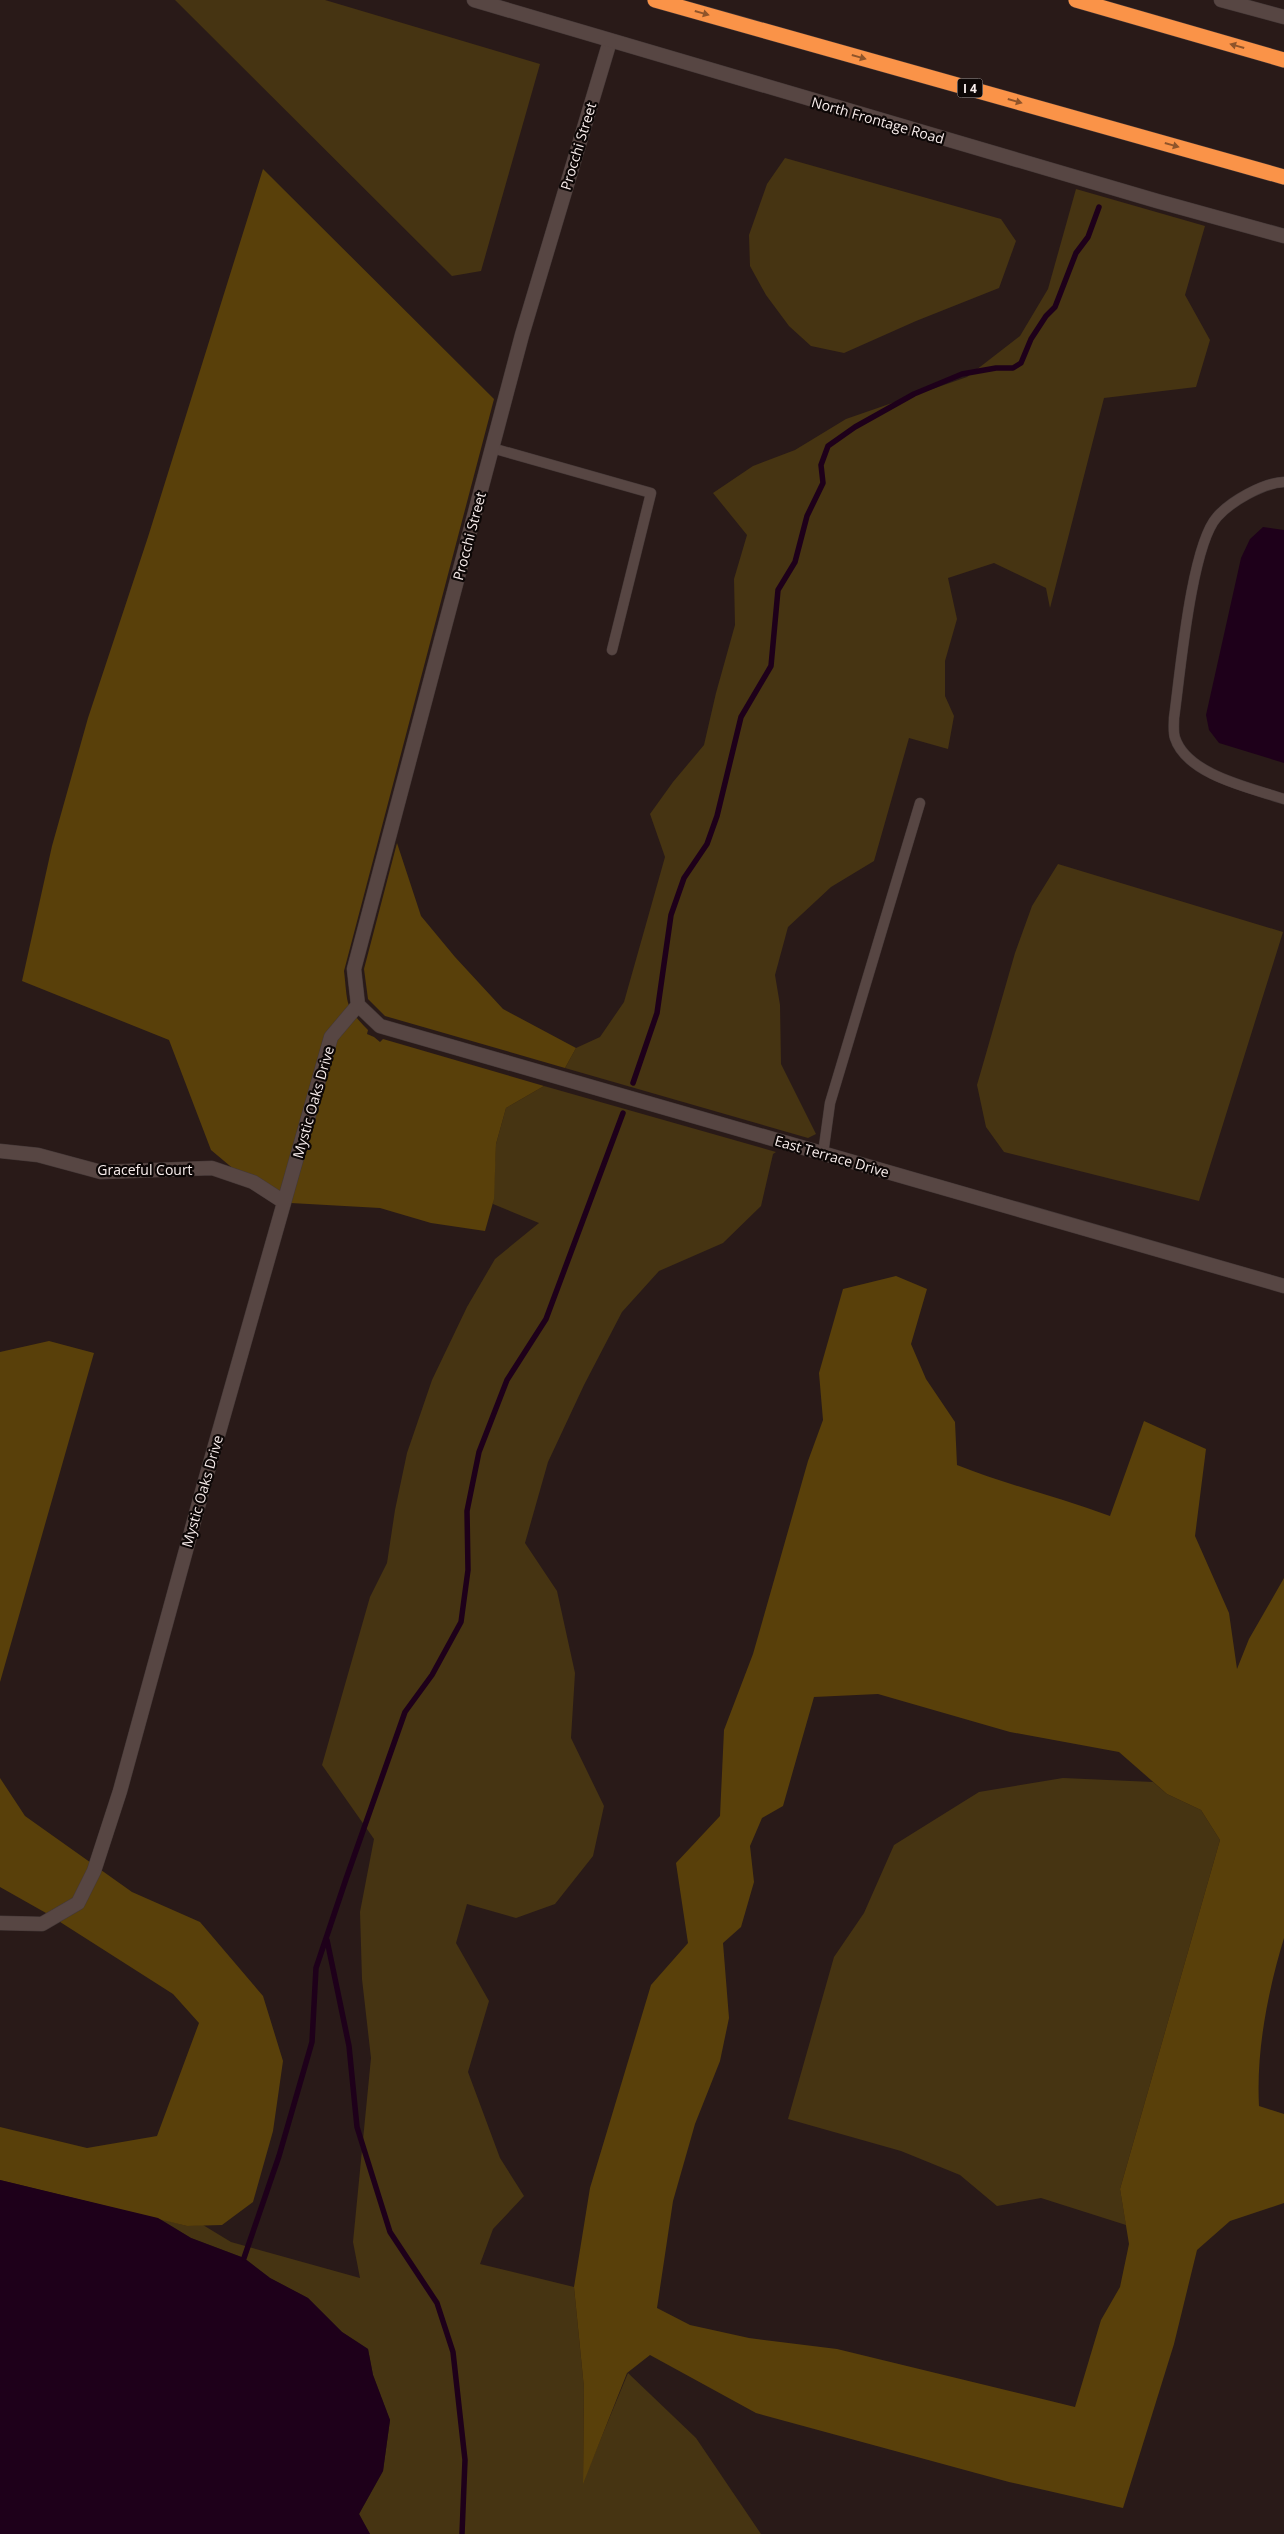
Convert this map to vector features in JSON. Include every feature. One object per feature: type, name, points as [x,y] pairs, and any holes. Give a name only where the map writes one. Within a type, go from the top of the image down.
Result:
[{"type":"highway","name":"I 4","points":[[655,0],[1284,177]]},
{"type":"highway","points":[[1076,0],[1284,60]]},
{"type":"street","name":"North Frontage Road","points":[[474,0],[1157,201],[1284,236]]},
{"type":"street","points":[[1221,0],[1284,18]]},
{"type":"street","name":"Procchi Street","points":[[358,1005],[354,969],[522,335],[610,41]]},
{"type":"street","name":"East Terrace Drive","points":[[358,1005],[380,1026],[1284,1286]]},
{"type":"street","name":"Mystic Oaks Drive","points":[[0,1923],[42,1924],[78,1903],[94,1871],[120,1792],[331,1037],[358,1005]]},
{"type":"street","name":"Graceful Court","points":[[0,1152],[38,1156],[101,1172],[212,1168],[253,1182],[284,1202]]},
{"type":"lane","points":[[492,448],[650,493],[612,650]]},
{"type":"lane","points":[[1284,482],[1266,485],[1248,494],[1217,517],[1206,536],[1196,572],[1174,718],[1175,737],[1183,751],[1196,764],[1212,774],[1284,799]]},
{"type":"lane","points":[[823,1154],[830,1103],[920,803]]},
{"type":"shaded area","points":[[175,0],[325,0],[540,64],[481,271],[452,276]]},
{"type":"shaded area","points":[[785,158],[1001,219],[1016,241],[999,288],[916,321],[844,353],[811,346],[789,326],[766,295],[750,266],[749,235],[767,184]]},
{"type":"shaded area","points":[[263,169],[494,399],[344,971],[348,1004],[368,1030],[367,1034],[380,1042],[383,1039],[544,1086],[506,1108],[496,1144],[494,1199],[485,1231],[431,1223],[380,1208],[273,1202],[211,1150],[169,1040],[22,981],[52,846],[88,718],[148,537]]},
{"type":"shaded area","points":[[1076,189],[1205,226],[1185,295],[1210,340],[1196,387],[1104,398],[1050,608],[1046,588],[994,563],[948,578],[957,619],[945,661],[945,696],[954,716],[948,749],[909,738],[874,861],[831,887],[788,927],[775,975],[780,1005],[781,1064],[816,1134],[808,1138],[565,1068],[576,1048],[600,1037],[624,1002],[665,857],[650,814],[673,782],[704,745],[735,625],[734,579],[747,535],[713,493],[753,466],[795,450],[846,419],[967,377],[1020,336],[1048,289]]},
{"type":"shaded area","points":[[1263,527],[1284,530],[1284,763],[1219,743],[1209,730],[1206,715],[1241,558],[1250,539]]},
{"type":"shaded area","points":[[397,843],[421,916],[455,957],[503,1009],[576,1048],[565,1068],[385,1016],[368,999],[364,969]]},
{"type":"shaded area","points":[[1058,864],[1283,932],[1199,1201],[1004,1152],[986,1127],[977,1085],[1015,953],[1032,906]]},
{"type":"shaded area","points":[[544,1086],[776,1152],[773,1154],[761,1206],[723,1243],[659,1271],[622,1312],[584,1385],[548,1462],[525,1543],[557,1591],[575,1673],[571,1738],[604,1806],[593,1856],[555,1904],[516,1918],[467,1904],[456,1943],[489,2001],[468,2072],[500,2158],[524,2196],[493,2229],[480,2264],[574,2287],[584,2388],[583,2482],[628,2373],[696,2438],[761,2534],[370,2534],[359,2514],[383,2471],[390,2420],[373,2375],[368,2349],[342,2332],[308,2298],[270,2278],[244,2258],[191,2238],[158,2218],[187,2226],[203,2225],[231,2242],[360,2278],[353,2242],[371,2058],[362,1979],[360,1912],[374,1839],[322,1765],[370,1597],[387,1563],[395,1510],[407,1453],[432,1380],[467,1307],[495,1259],[539,1223],[493,1204],[496,1144],[506,1108]]},
{"type":"shaded area","points":[[896,1276],[927,1289],[911,1344],[926,1379],[955,1422],[957,1465],[1110,1516],[1144,1421],[1206,1449],[1195,1536],[1229,1613],[1237,1669],[1249,1639],[1284,1578],[1284,1938],[1264,2021],[1259,2064],[1259,2106],[1284,2114],[1284,2203],[1230,2221],[1197,2250],[1174,2344],[1123,2508],[1009,2482],[756,2413],[650,2355],[627,2373],[583,2484],[584,2388],[574,2287],[590,2188],[651,1985],[688,1943],[676,1863],[720,1816],[724,1730],[753,1654],[808,1461],[823,1420],[819,1373],[843,1289]],"holes":[[[878,1694],[1010,1732],[1119,1752],[1167,1794],[1201,1810],[1220,1840],[1120,2189],[1129,2244],[1120,2287],[1101,2320],[1075,2407],[837,2349],[749,2338],[690,2325],[657,2308],[673,2201],[695,2124],[720,2061],[729,2018],[723,1943],[741,1927],[754,1882],[750,1846],[762,1818],[783,1806],[814,1697]]]},
{"type":"shaded area","points":[[49,1341],[94,1353],[0,1682],[0,1352]]},
{"type":"shaded area","points":[[0,1778],[25,1816],[132,1892],[200,1922],[263,1996],[283,2061],[273,2131],[253,2202],[222,2225],[187,2226],[0,2180],[0,2127],[87,2148],[157,2136],[199,2023],[173,1994],[46,1913],[0,1887]]},
{"type":"shaded area","points":[[1063,1778],[1153,1782],[1167,1794],[1201,1810],[1220,1840],[1120,2189],[1126,2225],[1041,2198],[997,2206],[960,2175],[901,2151],[788,2119],[834,1957],[864,1913],[894,1845],[979,1792]]},
{"type":"shaded area","points":[[0,2180],[158,2218],[191,2238],[244,2258],[270,2278],[308,2298],[342,2332],[368,2349],[373,2375],[390,2420],[383,2471],[359,2514],[370,2534],[0,2534]]},
{"type":"waterway","points":[[633,1083],[657,1013],[671,915],[684,878],[707,844],[717,816],[741,717],[771,666],[778,590],[795,562],[807,516],[823,483],[821,465],[828,446],[855,427],[914,394],[962,374],[996,368],[1013,368],[1021,363],[1031,339],[1046,316],[1055,307],[1076,253],[1088,237],[1099,207]]},
{"type":"waterway","points":[[244,2258],[279,2156],[312,2042],[316,1968],[346,1879],[405,1712],[432,1675],[461,1622],[468,1570],[467,1511],[479,1452],[507,1380],[546,1319],[623,1113]]},
{"type":"waterway","points":[[327,1940],[349,2046],[357,2127],[390,2232],[437,2303],[453,2352],[465,2460],[462,2534]]}]
